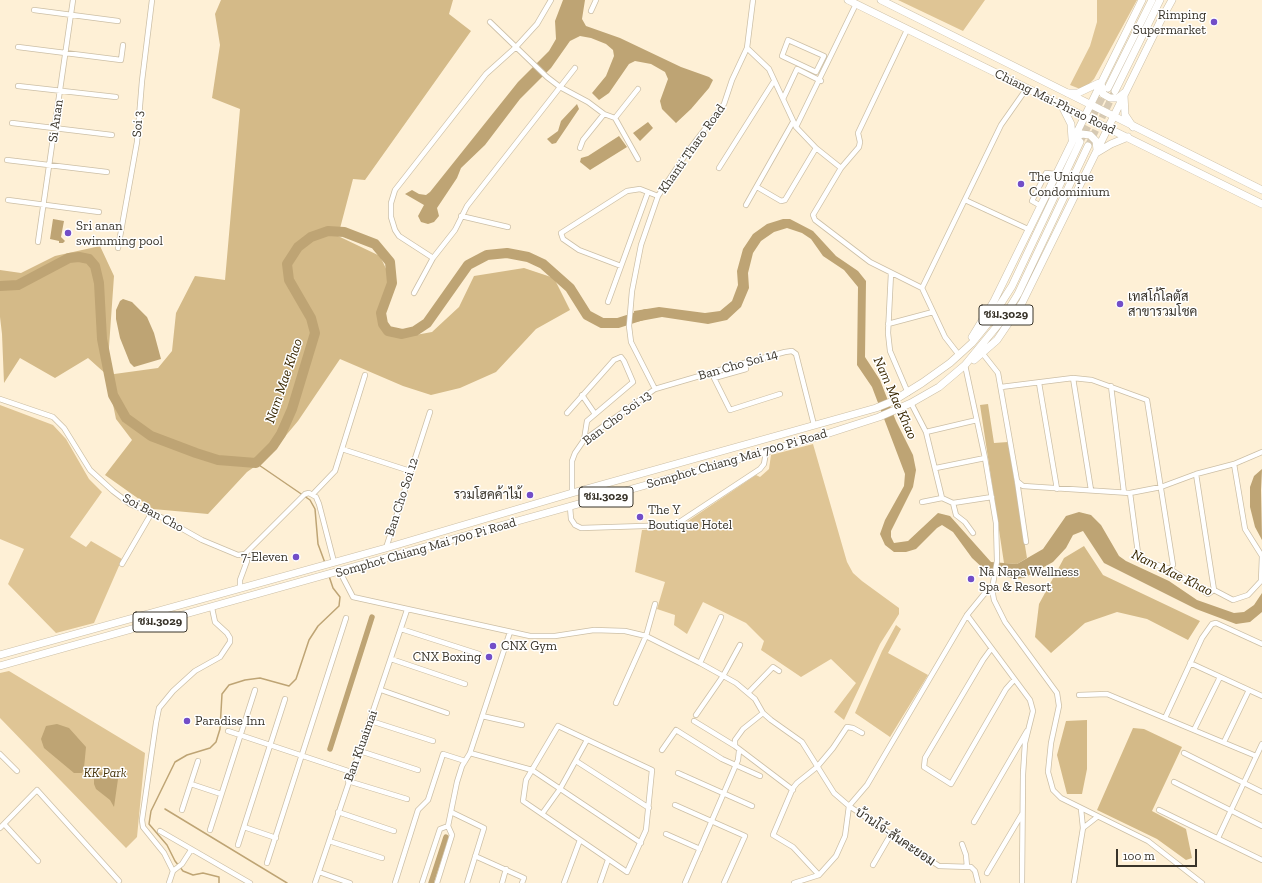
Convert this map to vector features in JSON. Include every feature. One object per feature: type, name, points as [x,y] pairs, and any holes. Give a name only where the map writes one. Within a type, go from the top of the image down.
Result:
[{"type":"main road","name":"Chiang Mai-Phrao Road","points":[[848,0],[1262,204]]},
{"type":"main road","name":"Chiang Mai-Phrao Road","points":[[881,0],[1262,190]]},
{"type":"main road","points":[[961,353],[994,301],[1142,0]]},
{"type":"main road","points":[[1152,0],[1111,89],[1160,0]]},
{"type":"main road","points":[[965,365],[983,354],[1006,328],[1022,303],[1124,93],[1172,0]]},
{"type":"main road","points":[[1068,93],[1087,90],[1101,82]]},
{"type":"main road","points":[[1101,82],[1103,94],[1110,98],[1118,98],[1124,93]]},
{"type":"main road","points":[[1124,93],[1126,115],[1133,127]]},
{"type":"main road","points":[[1062,106],[1072,124],[1072,141]]},
{"type":"main road","points":[[1072,141],[1082,134],[1090,135],[1096,141],[1096,153]]},
{"type":"main road","points":[[1096,153],[1111,144],[1128,137]]},
{"type":"main road","name":"Somphot Chiang Mai 700 Pi Road","points":[[0,655],[316,566],[386,548],[572,493],[876,408],[892,401],[908,393],[938,372],[961,353],[989,322],[1012,286],[1080,142]]},
{"type":"main road","name":"Somphot Chiang Mai 700 Pi Road","points":[[0,666],[320,578],[766,452],[879,417],[911,403],[939,387],[965,365],[990,337],[1011,307],[1088,146]]},
{"type":"street","name":"Si Anan","points":[[38,242],[73,0]]},
{"type":"street","name":"Soi 3","points":[[118,248],[137,142],[142,81],[152,0]]},
{"type":"street","points":[[433,258],[399,236],[395,230],[391,217],[391,203],[395,190],[486,74],[516,47],[537,24],[551,0]]},
{"type":"street","points":[[591,11],[596,0]]},
{"type":"street","name":"Khanti Tharo Road","points":[[655,389],[631,342],[629,326],[632,291],[641,245],[658,196],[688,150],[724,104],[732,80],[746,48],[753,0]]},
{"type":"street","points":[[796,127],[821,81],[856,4]]},
{"type":"street","points":[[34,10],[118,21]]},
{"type":"street","points":[[490,22],[532,64],[560,87],[588,102],[604,114],[615,118],[638,158]]},
{"type":"street","points":[[907,30],[858,132],[860,142],[859,147],[841,168],[813,215],[815,220],[870,262],[922,288],[945,337],[961,353]]},
{"type":"street","points":[[824,56],[816,72],[782,56],[788,40],[831,59]]},
{"type":"street","points":[[18,47],[121,60],[123,45]]},
{"type":"street","points":[[746,48],[764,64],[774,81],[796,127],[816,148],[841,168]]},
{"type":"street","points":[[414,293],[433,258],[455,230],[467,206],[575,68]]},
{"type":"street","points":[[782,99],[797,69],[821,81]]},
{"type":"street","points":[[719,168],[774,81]]},
{"type":"street","points":[[18,86],[116,97]]},
{"type":"street","points":[[615,118],[638,88]]},
{"type":"street","points":[[922,288],[1001,125],[1027,88]]},
{"type":"street","points":[[580,148],[582,140],[604,114]]},
{"type":"street","points":[[746,205],[793,122]]},
{"type":"street","points":[[12,123],[55,130],[112,135]]},
{"type":"street","points":[[756,187],[781,201],[785,200],[816,148]]},
{"type":"street","points":[[8,160],[107,172]]},
{"type":"street","points":[[1041,206],[1032,202],[1046,173],[1056,174]]},
{"type":"street","points":[[621,266],[579,250],[563,239],[561,233],[627,190],[640,189],[658,196]]},
{"type":"street","points":[[608,302],[648,192]]},
{"type":"street","points":[[8,200],[99,212]]},
{"type":"street","points":[[965,200],[1030,230]]},
{"type":"street","points":[[462,216],[508,227]]},
{"type":"street","points":[[891,273],[888,324],[890,351],[908,393]]},
{"type":"street","points":[[888,324],[933,312]]},
{"type":"street","name":"Ban Cho Soi 14","points":[[655,389],[744,363],[792,351],[796,354],[814,425]]},
{"type":"street","points":[[983,354],[998,373],[1026,542]]},
{"type":"street","points":[[567,413],[614,360],[621,357],[632,382],[587,421],[584,440]]},
{"type":"street","points":[[744,363],[746,369],[714,378],[730,410],[780,394]]},
{"type":"street","points":[[965,365],[985,458],[996,523],[997,561],[993,587],[994,600],[1005,622],[1056,693],[1059,706],[1051,743],[1048,772],[1053,790],[1061,798],[1081,809],[1148,841],[1202,883]]},
{"type":"street","points":[[240,588],[240,580],[247,561],[245,554],[300,498],[305,494],[313,494],[335,471],[366,375]]},
{"type":"street","points":[[1001,387],[1073,378],[1092,380],[1147,400],[1162,487],[1173,565],[1170,569]]},
{"type":"street","points":[[1073,378],[1091,490]]},
{"type":"street","points":[[1039,383],[1057,489]]},
{"type":"street","points":[[1111,386],[1127,493],[1138,553],[1145,561],[1170,569],[1208,594],[1214,590]]},
{"type":"street","name":"Ban Cho Soi 13","points":[[572,493],[572,461],[575,453],[584,440],[655,389]]},
{"type":"street","points":[[582,395],[595,414]]},
{"type":"street","name":"Soi Ban Cho","points":[[0,398],[53,417],[64,428],[90,470],[130,504],[163,518],[202,540],[238,555],[245,554]]},
{"type":"street","points":[[911,403],[926,432],[936,468],[942,498]]},
{"type":"street","name":"Ban Cho Soi 12","points":[[386,548],[430,412]]},
{"type":"street","points":[[926,432],[977,420]]},
{"type":"street","points":[[342,449],[410,471]]},
{"type":"street","points":[[570,508],[575,525],[581,528],[675,525],[760,470],[764,464],[766,452]]},
{"type":"street","points":[[1017,481],[1023,486],[1127,493],[1162,487],[1196,474],[1234,464],[1262,452]]},
{"type":"street","points":[[936,468],[985,458]]},
{"type":"street","points":[[1214,590],[1233,600],[1248,595],[1260,581],[1262,556],[1245,529],[1234,464]]},
{"type":"street","points":[[1196,474],[1214,590]]},
{"type":"street","points":[[313,494],[319,504],[332,562]]},
{"type":"street","points":[[922,502],[942,498],[954,503],[992,498]]},
{"type":"street","points":[[954,503],[956,515],[965,522],[973,533]]},
{"type":"street","points":[[122,564],[151,514]]},
{"type":"street","points":[[336,573],[353,597],[510,632],[530,636],[555,636],[594,630],[625,631],[646,636],[723,676],[755,699],[762,713],[743,729],[735,740],[735,746]]},
{"type":"street","points":[[794,883],[819,874],[836,856],[845,836],[849,806],[867,785],[967,615],[985,593],[993,587]]},
{"type":"street","points":[[616,703],[646,636],[655,604]]},
{"type":"street","points":[[175,869],[143,827],[142,820],[159,708],[173,691],[195,671],[220,657],[230,642],[230,638],[227,633],[215,622],[212,608]]},
{"type":"street","name":"Ban Kluaimai","points":[[315,883],[348,781],[354,772],[407,610]]},
{"type":"street","points":[[967,615],[1030,700],[1033,711],[1025,743],[1022,813],[1022,883]]},
{"type":"street","points":[[700,663],[721,617]]},
{"type":"street","points":[[267,864],[303,756],[346,618]]},
{"type":"street","points":[[1165,718],[1190,664],[1212,624],[1216,623],[1262,644]]},
{"type":"street","points":[[401,629],[479,654]]},
{"type":"street","points":[[437,883],[452,835],[448,826],[457,782],[465,761],[470,753],[510,632]]},
{"type":"street","points":[[696,715],[723,676],[740,645]]},
{"type":"street","points":[[991,649],[982,660],[925,758],[924,767],[951,784],[1006,688],[1014,680]]},
{"type":"street","points":[[391,660],[464,684]]},
{"type":"street","points":[[1190,664],[1262,696]]},
{"type":"street","points":[[748,693],[773,667],[779,671]]},
{"type":"street","points":[[1194,730],[1220,677]]},
{"type":"street","points":[[210,830],[255,690]]},
{"type":"street","points":[[380,690],[447,713]]},
{"type":"street","points":[[1224,742],[1249,690]]},
{"type":"street","points":[[1079,695],[1107,694],[1256,756]]},
{"type":"street","points":[[238,845],[286,699]]},
{"type":"street","name":"บ้านโจ้-สันคะยอม","points":[[762,713],[802,742],[834,793],[849,806],[939,866],[944,868],[967,867]]},
{"type":"street","points":[[482,716],[522,725]]},
{"type":"street","points":[[370,720],[433,741]]},
{"type":"street","points":[[694,721],[735,746],[739,751],[793,790]]},
{"type":"street","points":[[974,822],[1030,724]]},
{"type":"street","points":[[558,726],[652,770],[646,830],[627,872],[523,801],[526,780],[532,770],[558,726]]},
{"type":"street","points":[[819,874],[793,847],[773,835],[797,783],[817,767],[833,748],[847,727],[853,728],[862,734]]},
{"type":"street","points":[[662,750],[676,730],[722,760],[760,776]]},
{"type":"street","points":[[228,731],[354,772]]},
{"type":"street","points":[[542,814],[560,789],[587,740]]},
{"type":"street","points":[[1218,838],[1261,747]]},
{"type":"street","points":[[360,751],[418,770]]},
{"type":"street","points":[[685,883],[736,765],[739,751]]},
{"type":"street","points":[[470,753],[532,770],[641,843]]},
{"type":"street","points":[[0,754],[16,772]]},
{"type":"street","points":[[395,883],[418,810],[428,800],[443,754],[465,761]]},
{"type":"street","points":[[1184,754],[1262,792]]},
{"type":"street","points":[[182,810],[198,761]]},
{"type":"street","points":[[576,761],[648,808]]},
{"type":"street","points":[[678,773],[752,806]]},
{"type":"street","points":[[348,781],[407,800]]},
{"type":"street","points":[[1174,782],[1262,826]]},
{"type":"street","points":[[191,784],[221,794]]},
{"type":"street","points":[[38,861],[2,826],[36,790],[120,882]]},
{"type":"street","points":[[675,805],[745,836],[724,883]]},
{"type":"street","points":[[1074,883],[1084,828],[1081,809]]},
{"type":"street","points":[[1159,810],[1262,860]]},
{"type":"street","points":[[338,812],[394,830]]},
{"type":"street","points":[[451,812],[484,828],[467,883]]},
{"type":"street","points":[[987,872],[1022,813]]},
{"type":"street","points":[[1084,828],[1097,817]]},
{"type":"street","points":[[422,883],[440,829],[448,826]]},
{"type":"street","points":[[244,827],[276,838]]},
{"type":"street","points":[[160,831],[248,882]]},
{"type":"street","points":[[666,834],[700,849]]},
{"type":"street","points":[[873,865],[891,834]]},
{"type":"street","points":[[564,883],[580,840]]},
{"type":"street","points":[[329,841],[382,858]]},
{"type":"street","points":[[962,844],[966,855],[967,867],[975,871],[978,883]]},
{"type":"street","points":[[170,883],[175,869],[182,864],[191,850]]},
{"type":"street","points":[[475,856],[524,878],[522,883]]},
{"type":"street","points":[[600,883],[608,860]]},
{"type":"street","points":[[502,883],[506,869]]},
{"type":"street","points":[[319,872],[350,883]]},
{"type":"green space","points":[[898,0],[985,0],[963,31]]},
{"type":"green space","points":[[1097,0],[1137,0],[1094,79],[1087,86],[1080,89],[1070,85],[1090,46],[1097,22]]},
{"type":"green space","points":[[0,405],[53,425],[66,439],[89,479],[102,492],[70,537],[86,547],[91,541],[122,559],[94,623],[56,633],[8,584],[24,549],[0,539]]},
{"type":"green space","points":[[813,444],[847,562],[853,573],[862,581],[899,608],[899,614],[880,644],[844,720],[834,712],[856,683],[831,659],[801,677],[761,650],[764,641],[746,623],[703,602],[687,634],[674,625],[675,615],[657,609],[665,582],[635,572],[642,530],[675,528],[685,523],[756,475],[760,477],[769,469],[771,455]]},
{"type":"green space","points":[[896,625],[901,629],[888,653],[928,675],[890,737],[855,713],[882,651]]},
{"type":"green space","name":"KK Park","points":[[9,671],[145,753],[137,837],[126,848],[0,718],[0,673]]},
{"type":"shaded area","points":[[221,0],[453,0],[449,14],[471,31],[365,180],[353,179],[338,236],[380,256],[389,275],[387,289],[378,314],[383,331],[399,338],[432,332],[459,307],[474,276],[524,268],[554,278],[570,310],[536,329],[496,372],[460,388],[431,395],[403,386],[340,359],[298,421],[267,458],[247,472],[208,514],[153,509],[105,475],[132,440],[116,419],[107,375],[158,368],[172,351],[176,313],[195,276],[225,280],[240,109],[212,98],[220,45],[215,14]]},
{"type":"shaded area","points":[[563,0],[585,0],[582,19],[586,26],[620,38],[681,67],[709,77],[713,80],[709,88],[691,109],[676,123],[662,109],[660,101],[668,79],[665,72],[651,64],[635,61],[629,64],[609,93],[599,100],[592,93],[606,76],[614,56],[613,50],[606,44],[591,38],[580,36],[570,41],[551,68],[520,99],[485,145],[461,168],[457,178],[437,208],[439,216],[434,222],[428,224],[421,222],[418,216],[424,205],[405,194],[412,190],[419,194],[426,195],[430,192],[518,82],[549,51],[556,39],[555,21]]},
{"type":"shaded area","points":[[577,104],[579,109],[556,143],[552,144],[547,139],[558,131],[561,121]]},
{"type":"shaded area","points":[[648,122],[653,128],[640,141],[633,133]]},
{"type":"shaded area","points":[[619,136],[627,147],[590,170],[580,162],[581,158],[588,156]]},
{"type":"shaded area","points":[[53,219],[64,221],[61,237],[65,241],[63,243],[50,239]]},
{"type":"shaded area","points":[[783,219],[790,219],[813,231],[836,256],[858,271],[866,281],[865,357],[880,380],[896,421],[913,455],[916,470],[913,487],[891,531],[891,537],[894,543],[908,541],[938,513],[950,516],[991,562],[1017,564],[1043,549],[1066,516],[1079,512],[1091,515],[1101,525],[1119,556],[1126,561],[1169,581],[1197,600],[1234,613],[1244,612],[1254,605],[1262,593],[1262,612],[1250,622],[1236,624],[1196,609],[1104,563],[1083,531],[1073,535],[1066,548],[1053,562],[1024,578],[1014,579],[986,571],[972,558],[953,532],[942,525],[916,549],[906,552],[894,552],[885,545],[880,534],[885,520],[904,486],[905,474],[872,387],[857,365],[858,287],[844,270],[823,256],[811,239],[802,233],[787,228],[774,232],[761,241],[753,253],[748,273],[749,288],[741,307],[727,320],[708,324],[662,317],[635,322],[634,311],[659,307],[705,313],[720,311],[732,301],[738,285],[737,271],[743,249],[753,234],[767,224]]},
{"type":"shaded area","points":[[100,246],[114,276],[107,375],[88,358],[55,378],[20,358],[4,383],[0,317],[0,270],[21,273],[55,256]]},
{"type":"shaded area","points":[[0,282],[15,283],[6,289],[0,289]]},
{"type":"shaded area","points":[[123,299],[132,302],[147,317],[154,333],[161,359],[134,367],[130,363],[120,338],[116,319],[116,310],[120,301]]},
{"type":"shaded area","points":[[988,404],[994,443],[1008,442],[1027,558],[1017,564],[1004,563],[980,405]]},
{"type":"shaded area","points":[[1262,469],[1262,540],[1255,527],[1250,507],[1250,487],[1254,476]]},
{"type":"shaded area","points":[[1084,546],[1103,575],[1200,621],[1188,640],[1147,619],[1117,612],[1085,623],[1051,653],[1035,637],[1039,604],[1064,558]]},
{"type":"shaded area","points":[[1087,720],[1087,769],[1082,794],[1067,794],[1057,755],[1066,721]]},
{"type":"shaded area","points":[[57,724],[69,728],[86,747],[84,768],[82,773],[74,773],[44,748],[41,739],[46,726]]},
{"type":"shaded area","points":[[1133,728],[1144,729],[1182,747],[1152,811],[1186,829],[1192,858],[1186,860],[1157,839],[1097,810]]},
{"type":"shaded area","points":[[100,772],[113,773],[118,779],[114,807],[110,800],[96,789],[94,784],[94,776]]},
{"type":"waterway","name":"Nam Mae Khao","points":[[0,286],[18,285],[69,258],[79,257],[89,259],[95,266],[99,283],[102,339],[113,395],[126,418],[151,436],[196,453],[218,460],[256,463],[273,446],[281,434],[292,409],[315,333],[311,318],[289,280],[287,264],[298,247],[311,237],[328,231],[344,232],[375,244],[390,262],[392,283],[381,313],[383,324],[388,331],[402,334],[415,331],[427,323],[468,265],[487,255],[507,253],[528,257],[543,264],[570,288],[587,315],[602,323],[618,323],[646,314]]},
{"type":"waterway","points":[[256,463],[310,500],[315,509],[318,544],[325,563]]},
{"type":"waterway","points":[[219,883],[219,877],[203,873],[193,875],[183,871],[175,861],[167,845],[149,824],[151,811],[175,762],[187,755],[210,748],[216,742],[220,729],[222,694],[229,685],[245,680],[260,678],[289,686],[296,679],[309,640],[318,626],[339,606],[340,597],[333,588],[329,576]]},
{"type":"waterway","points":[[330,749],[372,617]]},
{"type":"waterway","points":[[165,809],[287,883]]},
{"type":"waterway","points":[[431,883],[446,837]]},
{"type":"tunnel","points":[[1080,142],[1106,90]]},
{"type":"tunnel","points":[[1088,146],[1115,91]]},
{"type":"place","name":"Rimping Supermarket","points":[[1214,22]]},
{"type":"place","name":"The Unique Condominium","points":[[1021,184]]},
{"type":"place","name":"Sri anan swimming pool","points":[[68,233]]},
{"type":"place","name":"เทสโก้โลตัส สาขารวมโชค","points":[[1120,304]]},
{"type":"place","name":"รวมโฮคค้าไม้","points":[[530,495]]},
{"type":"place","name":"The Y Boutique Hotel","points":[[640,517]]},
{"type":"place","name":"7-Eleven","points":[[296,557]]},
{"type":"place","name":"Na Napa Wellness Spa & Resort","points":[[971,579]]},
{"type":"place","name":"CNX Gym","points":[[493,646]]},
{"type":"place","name":"CNX Boxing","points":[[489,657]]},
{"type":"place","name":"Paradise Inn","points":[[187,721]]}]
